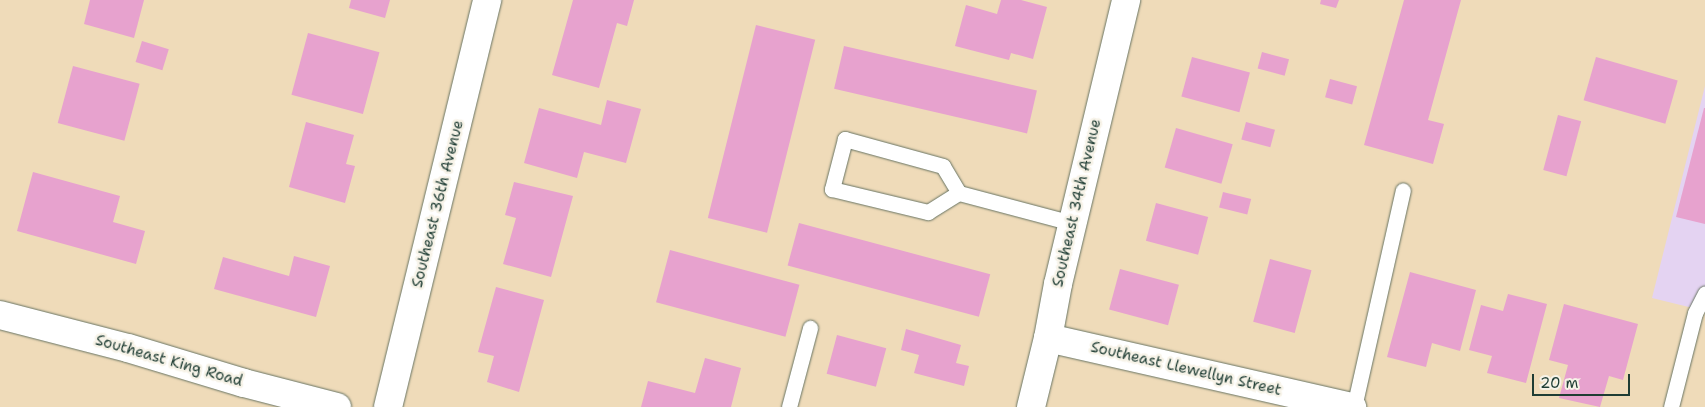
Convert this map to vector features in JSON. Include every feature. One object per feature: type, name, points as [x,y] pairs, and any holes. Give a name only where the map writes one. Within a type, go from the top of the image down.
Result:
[{"type":"street","name":"Southeast 36th Avenue","points":[[388,407],[487,0]]},
{"type":"street","name":"Southeast 34th Avenue","points":[[1031,407],[1048,338],[1072,223],[1126,0]]},
{"type":"street","name":"Southeast King Road","points":[[0,315],[128,348],[244,383],[337,407]]},
{"type":"street","name":"Southeast Llewellyn Street","points":[[1048,338],[1353,407]]},
{"type":"lane","points":[[959,194],[943,166],[845,140],[832,189],[928,212],[959,194],[1072,223]]},
{"type":"lane","points":[[1353,407],[1402,190]]},
{"type":"lane","points":[[1671,407],[1695,313],[1705,293]]},
{"type":"lane","points":[[789,407],[810,328]]},
{"type":"shaded area","points":[[1705,86],[1705,311],[1652,298]]},
{"type":"building","points":[[90,0],[144,0],[134,38],[84,24]]},
{"type":"building","points":[[351,0],[390,0],[385,18],[349,8]]},
{"type":"building","points":[[573,0],[634,0],[627,26],[617,23],[599,88],[552,75]]},
{"type":"building","points":[[1001,0],[1021,0],[1047,7],[1033,59],[1011,53],[1009,60],[955,46],[966,5],[997,14]]},
{"type":"building","points":[[1321,0],[1339,0],[1336,8],[1320,4]]},
{"type":"building","points":[[1404,0],[1461,0],[1428,120],[1444,124],[1433,164],[1364,145]]},
{"type":"building","points":[[756,25],[815,40],[767,233],[708,218]]},
{"type":"building","points":[[308,33],[379,52],[363,114],[291,95]]},
{"type":"building","points":[[142,41],[169,49],[162,70],[136,62]]},
{"type":"building","points":[[844,46],[1037,91],[1027,133],[834,89]]},
{"type":"building","points":[[1262,52],[1289,59],[1285,76],[1258,68]]},
{"type":"building","points":[[1192,57],[1250,73],[1239,112],[1181,97]]},
{"type":"building","points":[[1596,57],[1678,80],[1665,124],[1584,100]]},
{"type":"building","points":[[73,66],[140,84],[124,141],[58,123]]},
{"type":"building","points":[[1330,79],[1357,86],[1352,105],[1325,97]]},
{"type":"building","points":[[607,100],[641,109],[626,163],[584,152],[577,178],[524,163],[539,108],[601,125]]},
{"type":"building","points":[[1705,108],[1705,224],[1676,217]]},
{"type":"building","points":[[1558,115],[1581,121],[1566,176],[1543,170]]},
{"type":"building","points":[[306,122],[354,135],[346,164],[355,166],[345,203],[289,187]]},
{"type":"building","points":[[1246,122],[1275,130],[1270,147],[1241,139]]},
{"type":"building","points":[[1176,128],[1233,144],[1221,184],[1165,167]]},
{"type":"building","points":[[33,172],[120,196],[113,222],[145,231],[136,264],[17,231]]},
{"type":"building","points":[[514,182],[573,196],[551,277],[503,264],[516,218],[505,215]]},
{"type":"building","points":[[1223,192],[1251,199],[1247,215],[1219,208]]},
{"type":"building","points":[[1156,203],[1208,217],[1198,255],[1146,241]]},
{"type":"building","points":[[799,223],[990,274],[979,317],[788,266]]},
{"type":"building","points":[[670,250],[799,285],[785,337],[656,302]]},
{"type":"building","points":[[294,256],[330,266],[316,317],[214,289],[223,257],[289,276]]},
{"type":"building","points":[[1270,259],[1312,270],[1295,333],[1253,322]]},
{"type":"building","points":[[1120,269],[1179,285],[1168,325],[1109,310]]},
{"type":"building","points":[[1410,272],[1476,290],[1460,351],[1432,343],[1426,367],[1387,357]]},
{"type":"building","points":[[496,287],[544,300],[519,392],[487,382],[494,356],[478,352]]},
{"type":"building","points":[[1508,294],[1547,304],[1526,383],[1487,373],[1492,356],[1469,350],[1481,305],[1503,311]]},
{"type":"building","points":[[1564,304],[1638,324],[1623,380],[1609,376],[1600,407],[1559,398],[1568,365],[1549,360]]},
{"type":"building","points":[[906,329],[961,345],[956,363],[969,366],[964,386],[914,373],[919,355],[901,350]]},
{"type":"building","points":[[837,335],[886,348],[876,387],[827,374]]},
{"type":"building","points":[[705,358],[741,368],[731,407],[641,407],[648,381],[695,393]]}]
